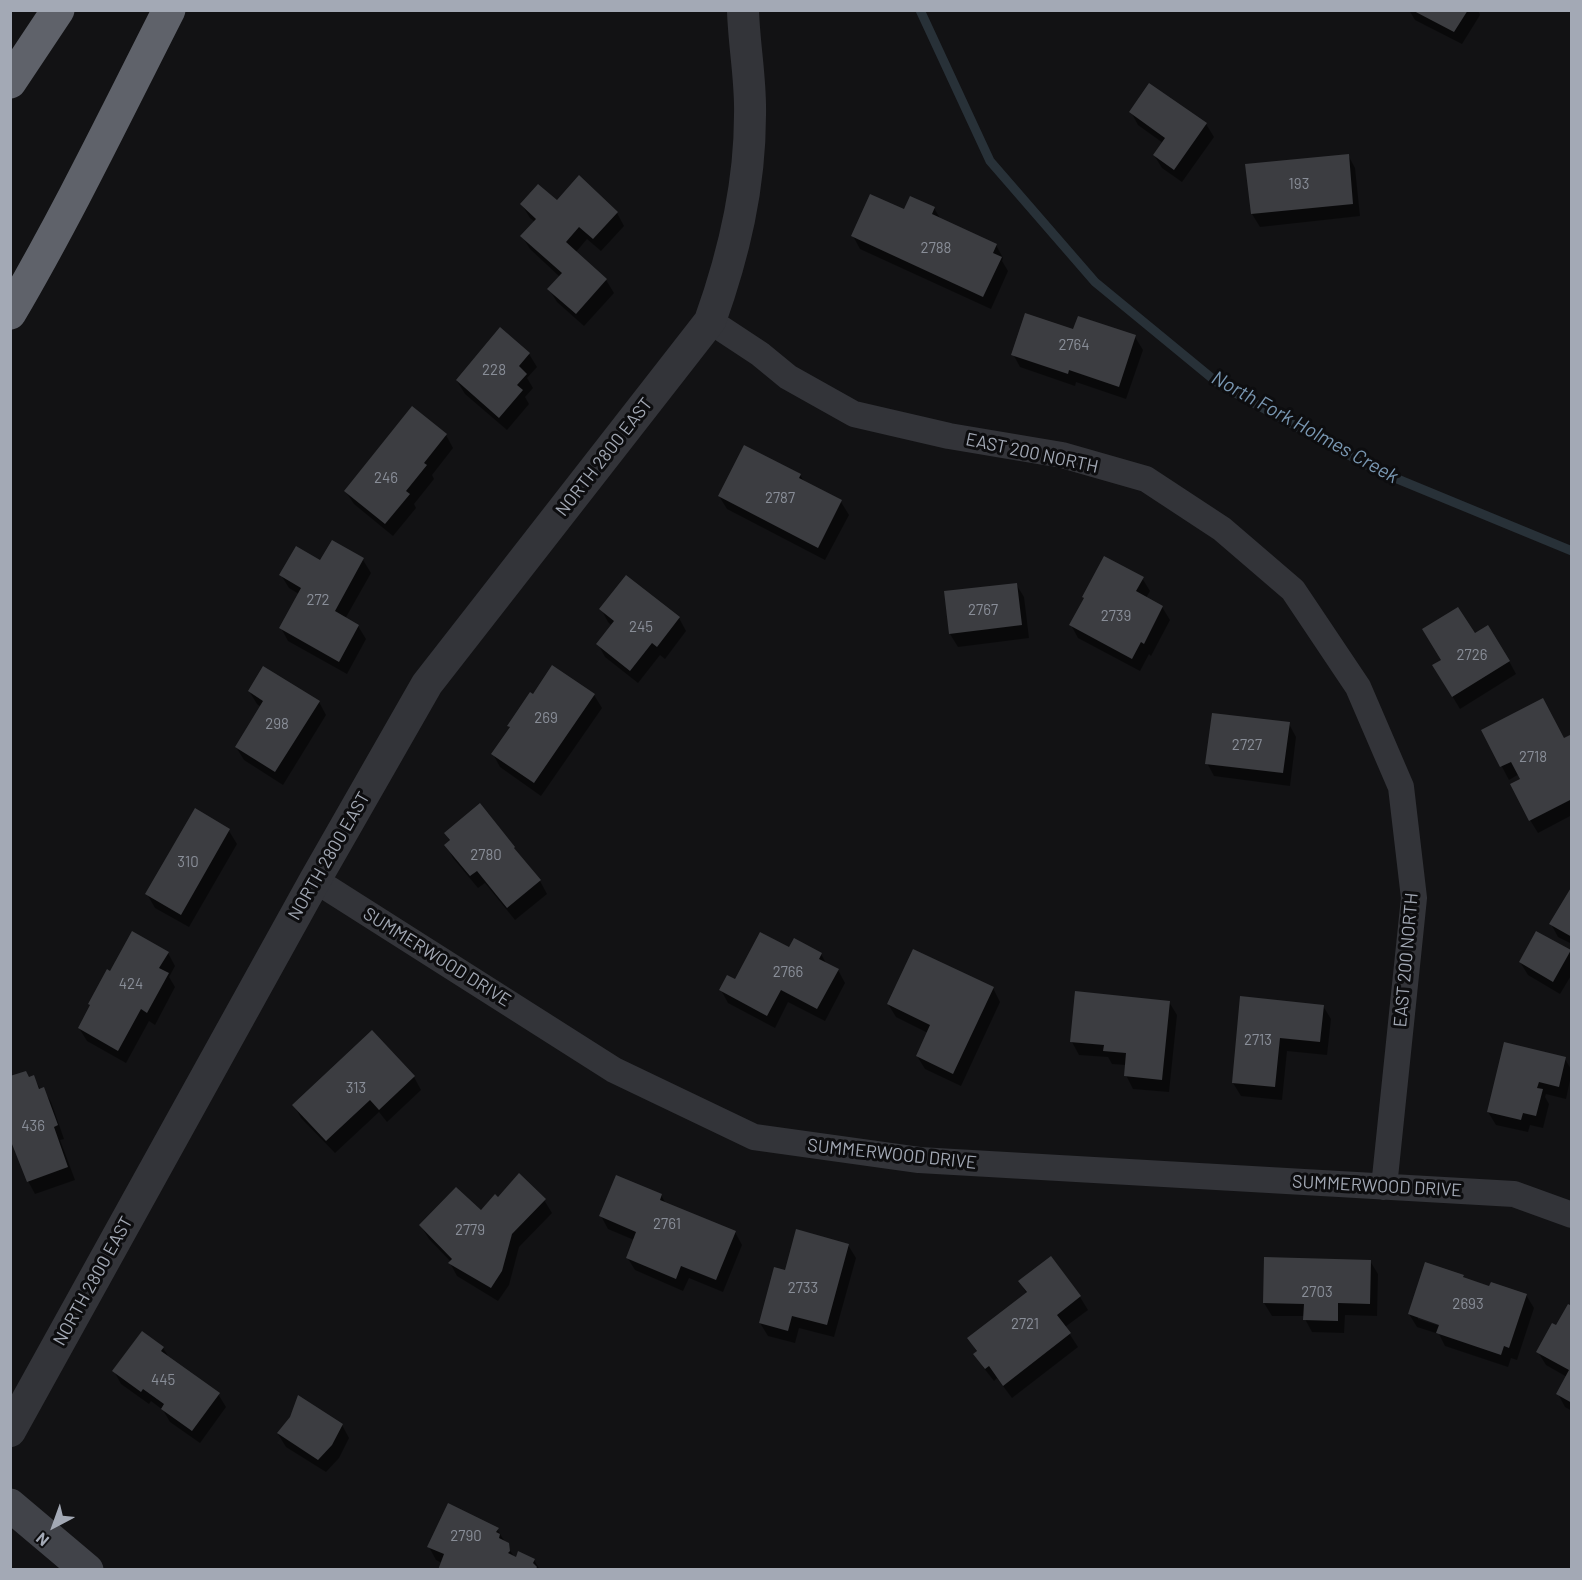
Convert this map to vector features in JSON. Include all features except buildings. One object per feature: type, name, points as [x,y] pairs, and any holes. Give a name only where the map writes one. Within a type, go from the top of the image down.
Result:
[{"type":"highway","points":[[10,82],[58,10]]},
{"type":"highway","points":[[10,313],[76,195],[169,10]]},
{"type":"main road","points":[[10,1505],[87,1569]]},
{"type":"street","name":"NORTH 2800 EAST","points":[[10,1431],[315,880],[427,684],[710,321],[734,245],[748,161],[750,115],[743,10]]},
{"type":"street","name":"EAST 200 NORTH","points":[[710,321],[760,354],[788,377],[854,414],[949,436],[1062,455],[1146,479],[1222,529],[1293,590],[1358,687],[1401,787],[1414,898],[1384,1186]]},
{"type":"street","name":"SUMMERWOOD DRIVE","points":[[315,880],[614,1070],[754,1137],[920,1160],[1514,1194],[1572,1215]]},
{"type":"waterway","name":"North Fork Holmes Creek","points":[[920,10],[990,161],[1095,282],[1219,384],[1378,471],[1572,551]]}]
